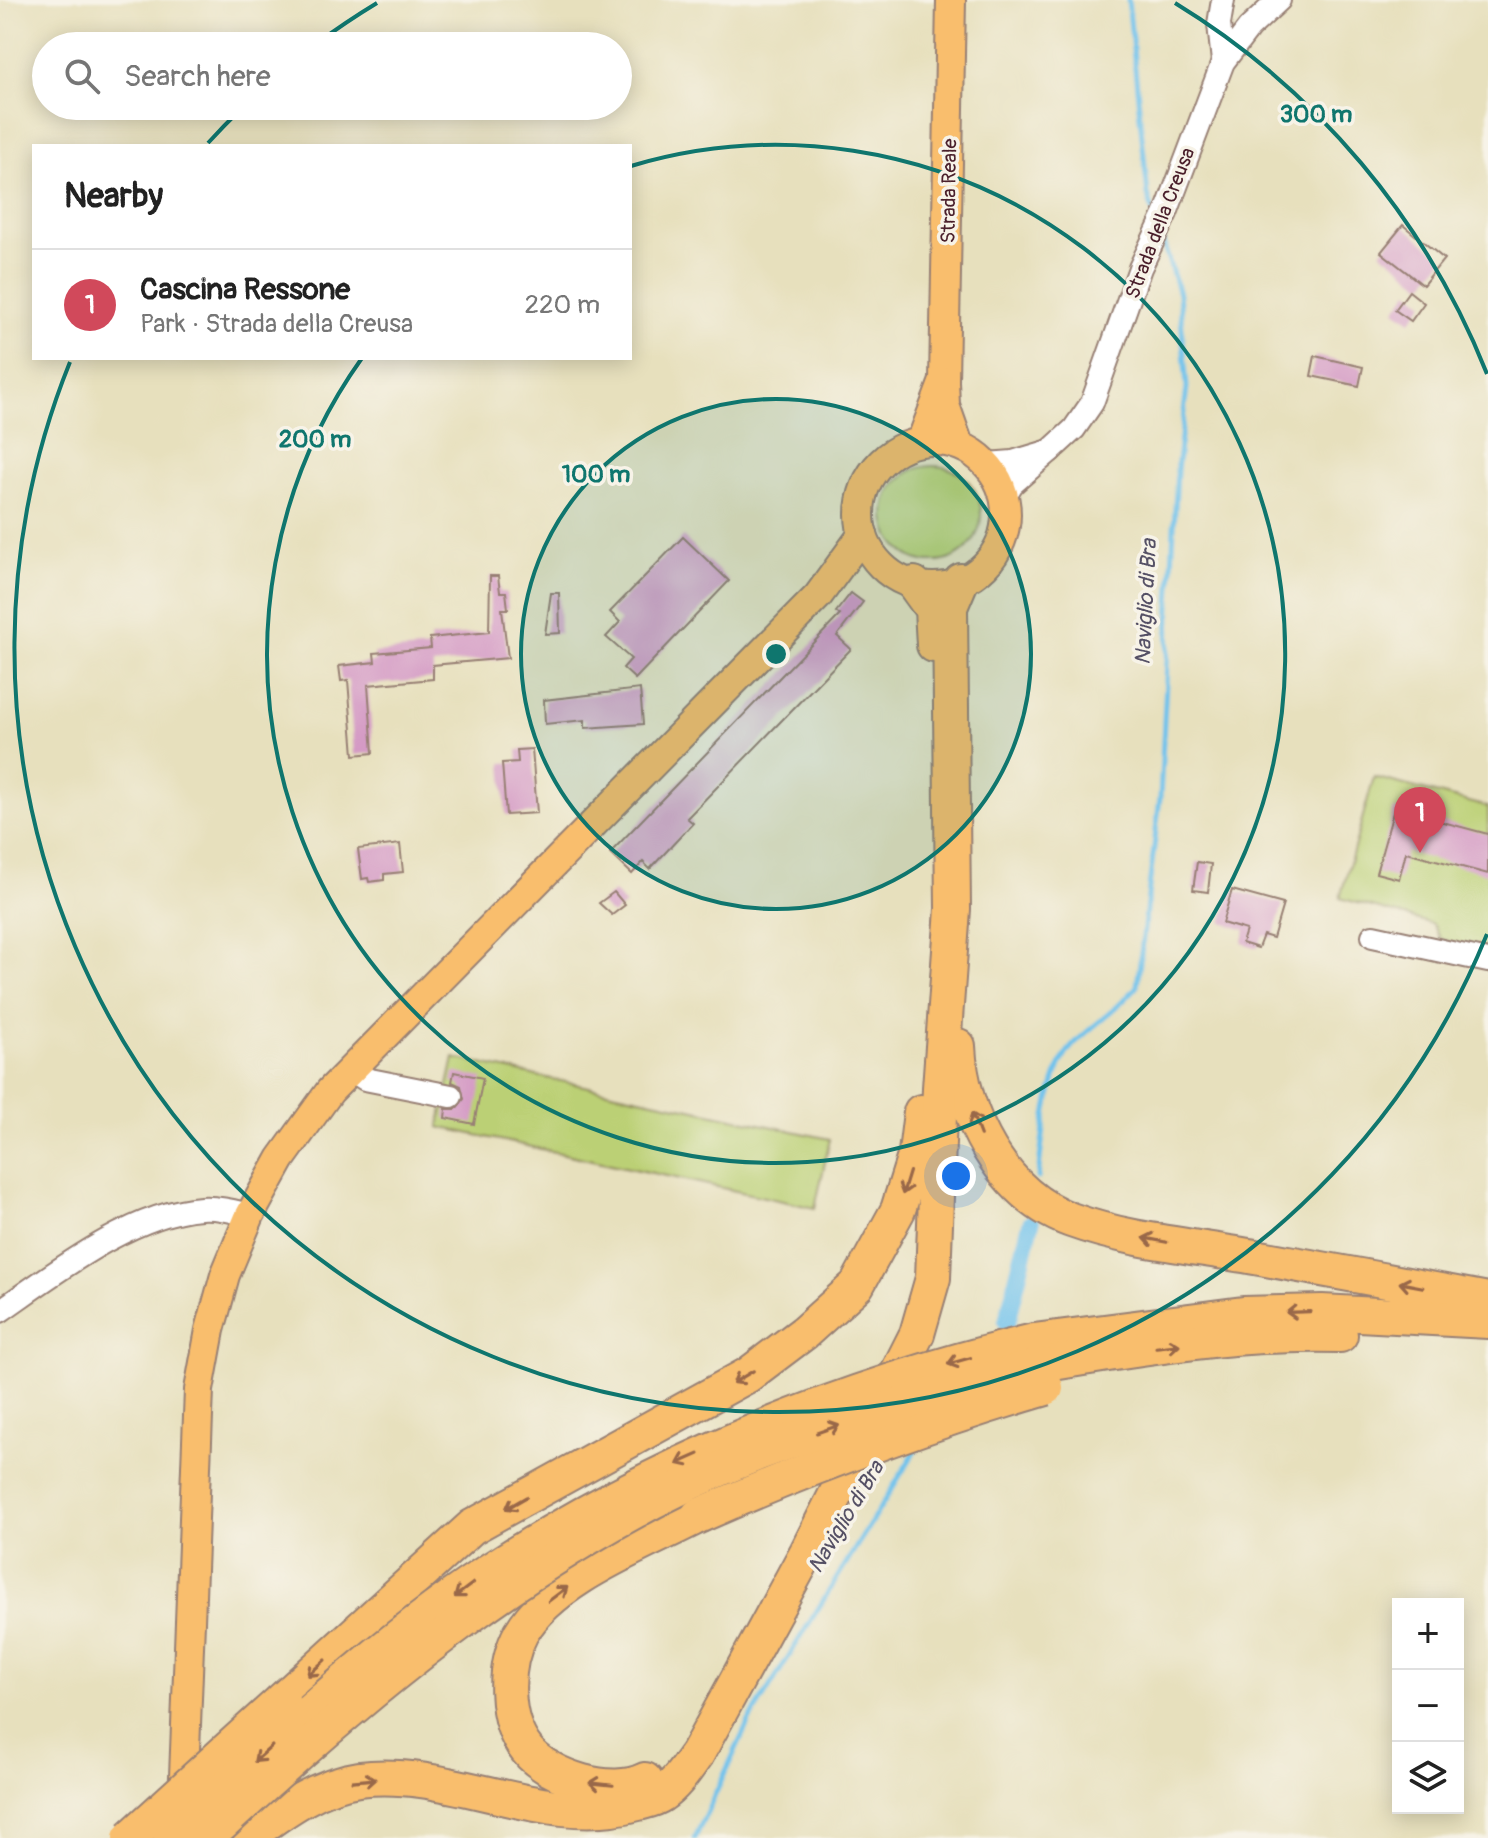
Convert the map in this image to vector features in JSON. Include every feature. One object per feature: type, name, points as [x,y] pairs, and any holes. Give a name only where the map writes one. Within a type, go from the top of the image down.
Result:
[{"type":"highway","points":[[900,577],[926,597],[935,623],[943,910],[962,1088],[981,1136],[1034,1197],[1069,1219],[1153,1240],[1488,1300]]},
{"type":"highway","points":[[246,1838],[296,1800],[358,1779],[415,1779],[585,1812],[646,1801],[659,1797],[679,1779],[727,1699],[807,1552],[917,1334],[933,1278],[950,607],[961,581]]},
{"type":"highway","points":[[130,1838],[472,1527],[748,1375],[805,1332],[857,1285],[898,1210],[916,1153],[943,910]]},
{"type":"highway","points":[[207,1838],[278,1772],[398,1671],[515,1584],[621,1519],[756,1454],[924,1396],[1243,1314],[1336,1312],[1488,1321]]},
{"type":"highway","points":[[171,1838],[298,1722],[391,1645],[504,1561],[667,1469],[831,1400],[1114,1352],[1223,1340],[1326,1335],[1488,1341]]},
{"type":"highway","points":[[727,1699],[666,1768],[639,1783],[601,1787],[565,1777],[527,1751],[515,1728],[510,1703],[512,1654],[522,1632],[546,1603],[577,1580],[698,1516],[823,1462],[934,1422],[1040,1365]]},
{"type":"main road","name":"Strada Reale","points":[[951,0],[944,381],[947,415],[959,445]]},
{"type":"main road","name":"Strada Reale","points":[[921,442],[944,381]]},
{"type":"main road","points":[[818,596],[844,581],[900,577],[948,585],[961,581],[986,564],[998,547],[1005,527],[1004,497],[987,464],[959,445],[921,442],[891,454],[875,469],[865,488],[860,510],[863,534],[871,551],[900,577]]},
{"type":"main road","points":[[182,1838],[199,1390],[225,1275],[250,1215],[306,1121],[350,1069],[818,596],[863,534]]},
{"type":"street","points":[[1223,0],[1219,24],[1223,62]]},
{"type":"street","name":"Strada della Creusa","points":[[1004,497],[1012,484],[1074,429],[1092,403],[1151,242],[1166,213],[1223,62],[1249,28],[1279,0]]},
{"type":"street","name":"Strada della Creusa","points":[[987,464],[1013,462],[1050,451]]},
{"type":"street","points":[[1373,936],[1488,961]]},
{"type":"street","points":[[350,1069],[365,1079],[451,1096]]},
{"type":"street","points":[[0,1311],[92,1250],[167,1216],[203,1208],[250,1215]]},
{"type":"green space","points":[[933,466],[951,470],[967,480],[977,496],[981,514],[977,532],[967,548],[951,558],[933,562],[915,558],[899,548],[889,532],[885,514],[889,496],[899,480],[915,470]]},
{"type":"green space","points":[[1374,777],[1488,807],[1488,952],[1441,939],[1433,924],[1340,898]]},
{"type":"green space","points":[[454,1058],[830,1139],[815,1208],[439,1127]]},
{"type":"building","points":[[1403,225],[1444,259],[1423,285],[1381,252]]},
{"type":"building","points":[[1409,291],[1424,303],[1411,321],[1395,310]]},
{"type":"building","points":[[1315,356],[1363,367],[1359,386],[1311,376]]},
{"type":"building","points":[[683,537],[729,581],[635,679],[623,668],[631,659],[606,637],[620,622],[610,612]]},
{"type":"building","points":[[490,576],[498,576],[500,592],[506,592],[508,609],[502,609],[508,658],[433,665],[433,679],[368,685],[373,753],[354,755],[348,680],[341,681],[339,666],[375,662],[374,653],[431,648],[430,638],[489,632]]},
{"type":"building","points":[[551,593],[559,593],[560,633],[545,634]]},
{"type":"building","points":[[851,593],[863,602],[837,636],[851,649],[687,818],[693,823],[650,869],[643,862],[632,874],[610,853],[840,615],[836,612]]},
{"type":"building","points":[[640,689],[643,724],[585,728],[585,720],[545,724],[544,700]]},
{"type":"building","points":[[532,749],[537,813],[506,815],[502,763],[518,762],[517,750]]},
{"type":"building","points":[[1394,809],[1488,834],[1488,874],[1406,852],[1399,879],[1376,873]]},
{"type":"building","points":[[400,844],[403,872],[384,874],[384,880],[369,882],[368,878],[362,879],[358,849]]},
{"type":"building","points":[[1197,862],[1211,864],[1208,892],[1193,890]]},
{"type":"building","points":[[1232,890],[1283,904],[1273,938],[1263,935],[1258,948],[1242,943],[1246,930],[1222,923]]},
{"type":"building","points":[[614,892],[625,905],[612,915],[599,903]]},
{"type":"building","points":[[454,1072],[483,1078],[474,1124],[445,1118],[446,1109],[456,1109],[464,1099],[461,1086],[452,1082]]},
{"type":"waterway","name":"Naviglio di Bra","points":[[1128,0],[1148,195],[1155,218]]},
{"type":"waterway","name":"Naviglio di Bra","points":[[1038,1178],[1047,1112],[1062,1063],[1076,1042],[1137,986],[1160,798],[1177,470],[1187,387],[1179,294],[1162,239]]},
{"type":"waterway","name":"Naviglio di Bra","points":[[1007,1322],[1031,1223]]},
{"type":"waterway","name":"Naviglio di Bra","points":[[996,1338],[1007,1322]]},
{"type":"waterway","name":"Naviglio di Bra","points":[[695,1838],[749,1721],[920,1443]]},
{"type":"place","name":"Cascina Ressone","points":[[1420,853]]}]
